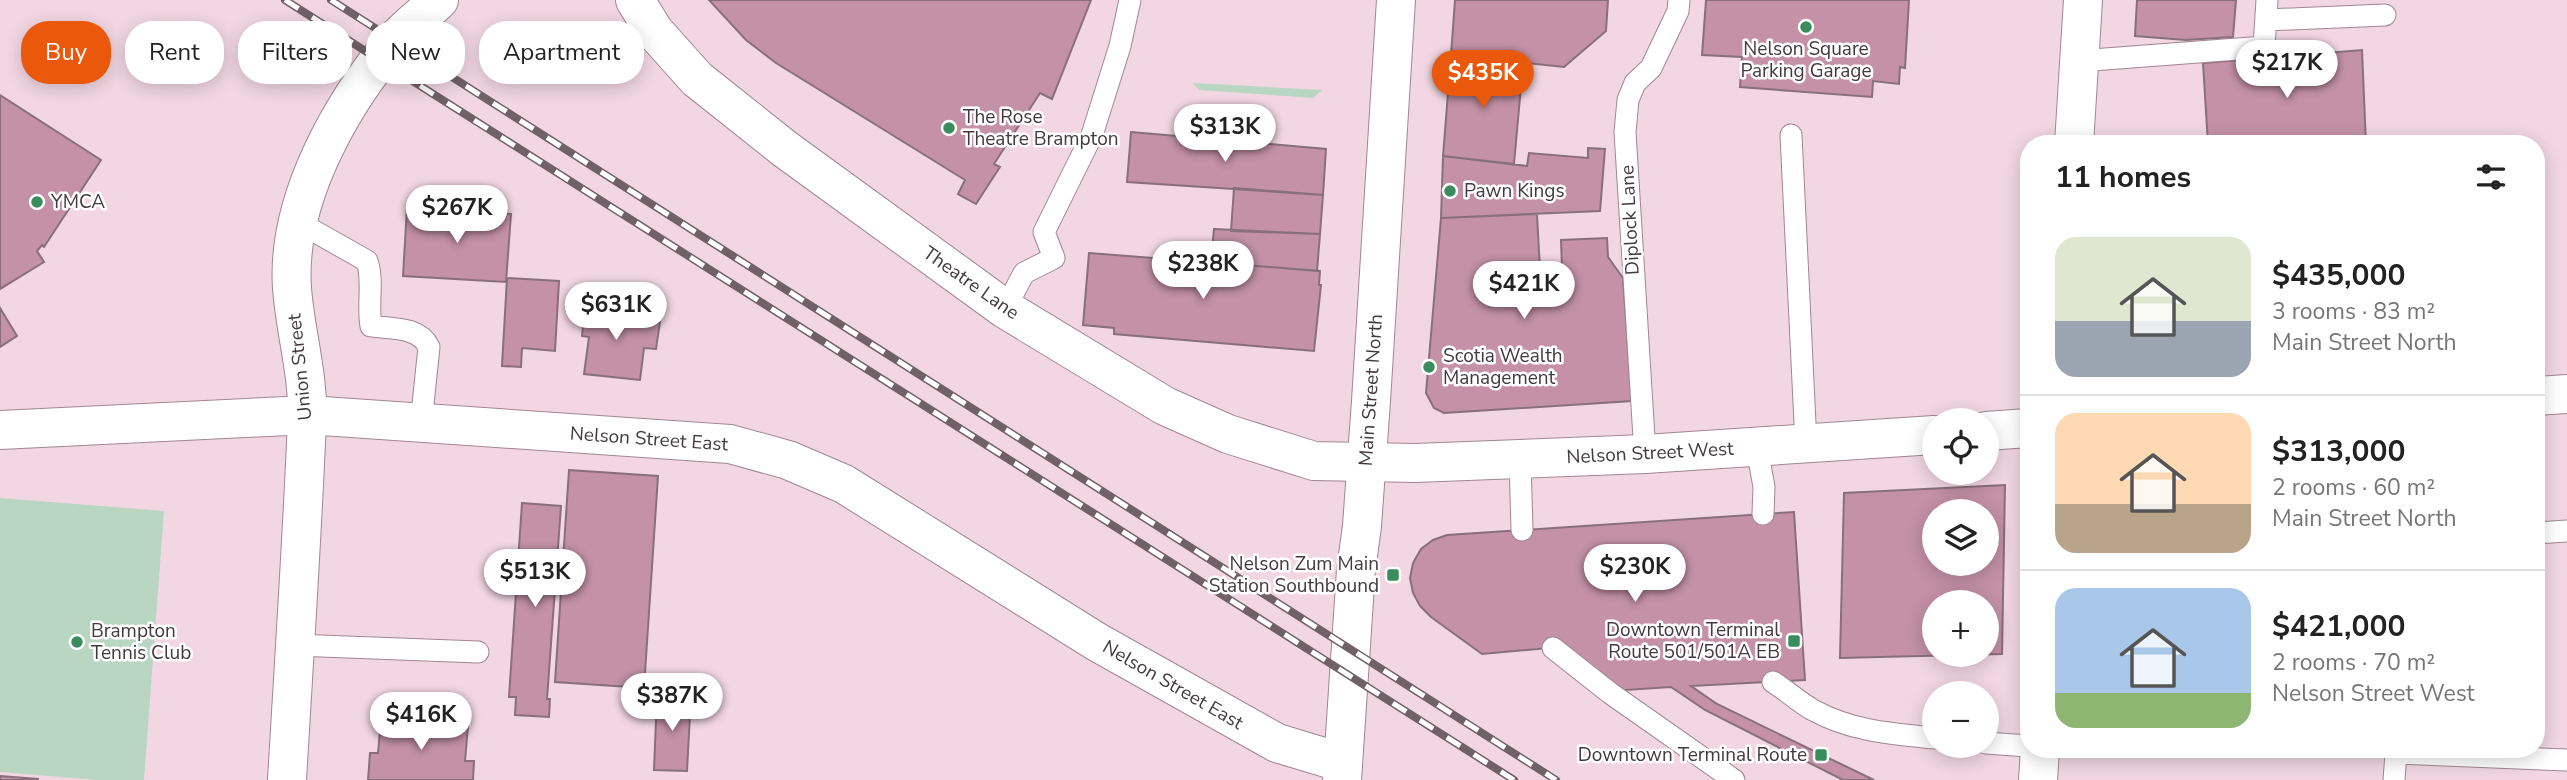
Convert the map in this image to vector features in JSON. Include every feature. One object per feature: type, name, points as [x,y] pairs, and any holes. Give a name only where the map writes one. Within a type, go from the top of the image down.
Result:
[{"type":"street","name":"Union Street","points":[[287,780],[308,415],[292,286],[298,222],[324,146],[365,78],[398,37],[439,0]]},
{"type":"street","name":"Theatre Lane","points":[[635,0],[654,31],[697,79],[785,149],[1005,309],[1165,406],[1228,435],[1314,461],[1367,462]]},
{"type":"street","name":"Main Street North","points":[[1343,771],[1356,569],[1367,462],[1396,0]]},
{"type":"street","points":[[2075,135],[2083,0]]},
{"type":"street","points":[[2545,395],[2567,394]]},
{"type":"street","name":"Nelson Street East","points":[[0,430],[308,415],[730,444],[788,460],[844,484],[1097,642],[1277,743],[1343,771]]},
{"type":"street","points":[[1999,430],[2020,429]]},
{"type":"street","name":"Nelson Street West","points":[[1367,462],[1415,463],[1644,454],[1922,436]]},
{"type":"street","points":[[2038,780],[2039,758]]},
{"type":"lane","points":[[1005,309],[1024,273],[1054,258],[1044,232],[1092,135],[1120,46],[1130,0]]},
{"type":"lane","name":"Diplock Lane","points":[[1644,454],[1625,132],[1628,100],[1635,83],[1651,68],[1678,12],[1679,0]]},
{"type":"lane","points":[[2079,61],[2264,47],[2267,10],[2385,15]]},
{"type":"lane","points":[[1791,135],[1806,444]]},
{"type":"lane","points":[[298,222],[367,261],[370,277],[368,312],[371,326],[410,331],[425,338],[429,346],[421,423]]},
{"type":"lane","points":[[1757,448],[1764,487],[1763,514]]},
{"type":"lane","points":[[1520,459],[1522,530]]},
{"type":"lane","points":[[2545,532],[2567,531]]},
{"type":"lane","points":[[295,645],[478,652]]},
{"type":"lane","points":[[1553,648],[1610,693],[1734,780]]},
{"type":"lane","points":[[1773,682],[1813,710],[1850,726],[1922,737]]},
{"type":"lane","points":[[1999,744],[2020,745]]},
{"type":"lane","points":[[2394,780],[2396,758]]},
{"type":"lane","points":[[2529,758],[2567,760]]},
{"type":"green space","points":[[1193,83],[1322,90],[1313,98],[1199,90]]},
{"type":"green space","name":"Brampton Tennis Club","points":[[0,498],[164,511],[144,780],[97,780],[0,772]]},
{"type":"building","name":"The Rose Theatre Brampton","points":[[709,0],[1091,0],[1052,99],[1040,93],[994,164],[1000,167],[976,204],[958,194],[965,180],[776,63],[746,40]]},
{"type":"building","points":[[1455,0],[1608,0],[1606,31],[1564,67],[1451,55]]},
{"type":"building","name":"Nelson Square Parking Garage","points":[[1706,0],[1909,0],[1905,68],[1900,67],[1899,84],[1873,81],[1872,97],[1740,87],[1742,57],[1702,55]]},
{"type":"building","points":[[2137,0],[2236,0],[2233,37],[2186,40],[2135,36]]},
{"type":"building","points":[[2362,50],[2366,135],[2207,135],[2203,63]]},
{"type":"building","points":[[1451,55],[1523,64],[1514,164],[1443,156]]},
{"type":"building","name":"YMCA","points":[[0,95],[101,160],[44,247],[42,245],[37,251],[44,262],[0,289]]},
{"type":"building","points":[[1131,132],[1326,149],[1323,195],[1127,182]]},
{"type":"building","points":[[1588,148],[1605,149],[1600,211],[1441,218],[1443,156],[1527,166],[1529,153],[1588,158]]},
{"type":"building","points":[[1234,188],[1323,195],[1320,234],[1231,231]]},
{"type":"building","points":[[407,208],[511,214],[506,282],[403,276]]},
{"type":"building","points":[[1537,214],[1540,270],[1562,269],[1561,240],[1607,238],[1608,257],[1623,278],[1632,401],[1444,413],[1434,408],[1426,393],[1441,218]]},
{"type":"building","points":[[1214,229],[1320,234],[1317,271],[1211,262]]},
{"type":"building","points":[[1089,253],[1320,271],[1314,351],[1114,334],[1114,328],[1083,325]]},
{"type":"building","points":[[507,278],[559,281],[555,351],[522,348],[521,367],[502,366]]},
{"type":"building","points":[[586,297],[607,300],[605,315],[660,322],[656,349],[644,348],[640,380],[584,374],[589,337],[582,336]]},
{"type":"building","points":[[0,308],[17,336],[0,347]]},
{"type":"building","points":[[569,470],[658,476],[644,688],[555,682]]},
{"type":"building","points":[[2005,485],[2002,654],[1999,654],[1999,590],[1922,590],[1922,656],[1840,658],[1844,493]]},
{"type":"building","points":[[522,503],[561,506],[547,699],[550,699],[549,717],[515,715],[516,697],[509,697]]},
{"type":"building","points":[[1794,512],[1805,680],[1691,686],[1717,704],[1874,780],[1843,780],[1705,710],[1671,687],[1610,691],[1560,647],[1482,654],[1420,606],[1413,593],[1410,578],[1413,563],[1421,549],[1433,540],[1447,535]]},
{"type":"building","points":[[657,695],[691,696],[687,771],[654,770]]},
{"type":"building","points":[[381,719],[468,726],[465,761],[474,761],[473,780],[368,780],[370,753],[378,753]]},
{"type":"building","points":[[0,776],[38,779],[38,780],[0,780]]},
{"type":"railway","points":[[285,0],[1514,780]]},
{"type":"railway","points":[[331,0],[1556,780]]},
{"type":"place","name":"Nelson Square Parking Garage","points":[[1806,27]]},
{"type":"place","name":"The Rose Theatre Brampton","points":[[949,128]]},
{"type":"place","name":"Pawn Kings","points":[[1450,191]]},
{"type":"place","name":"YMCA","points":[[37,202]]},
{"type":"place","name":"Scotia Wealth Management","points":[[1429,367]]},
{"type":"place","name":"Nelson Zum Main Station Southbound","points":[[1393,575]]},
{"type":"place","name":"Downtown Terminal Route 501/501A EB","points":[[1794,641]]},
{"type":"place","name":"Brampton Tennis Club","points":[[77,642]]},
{"type":"place","name":"Downtown Terminal Route","points":[[1821,755]]}]
